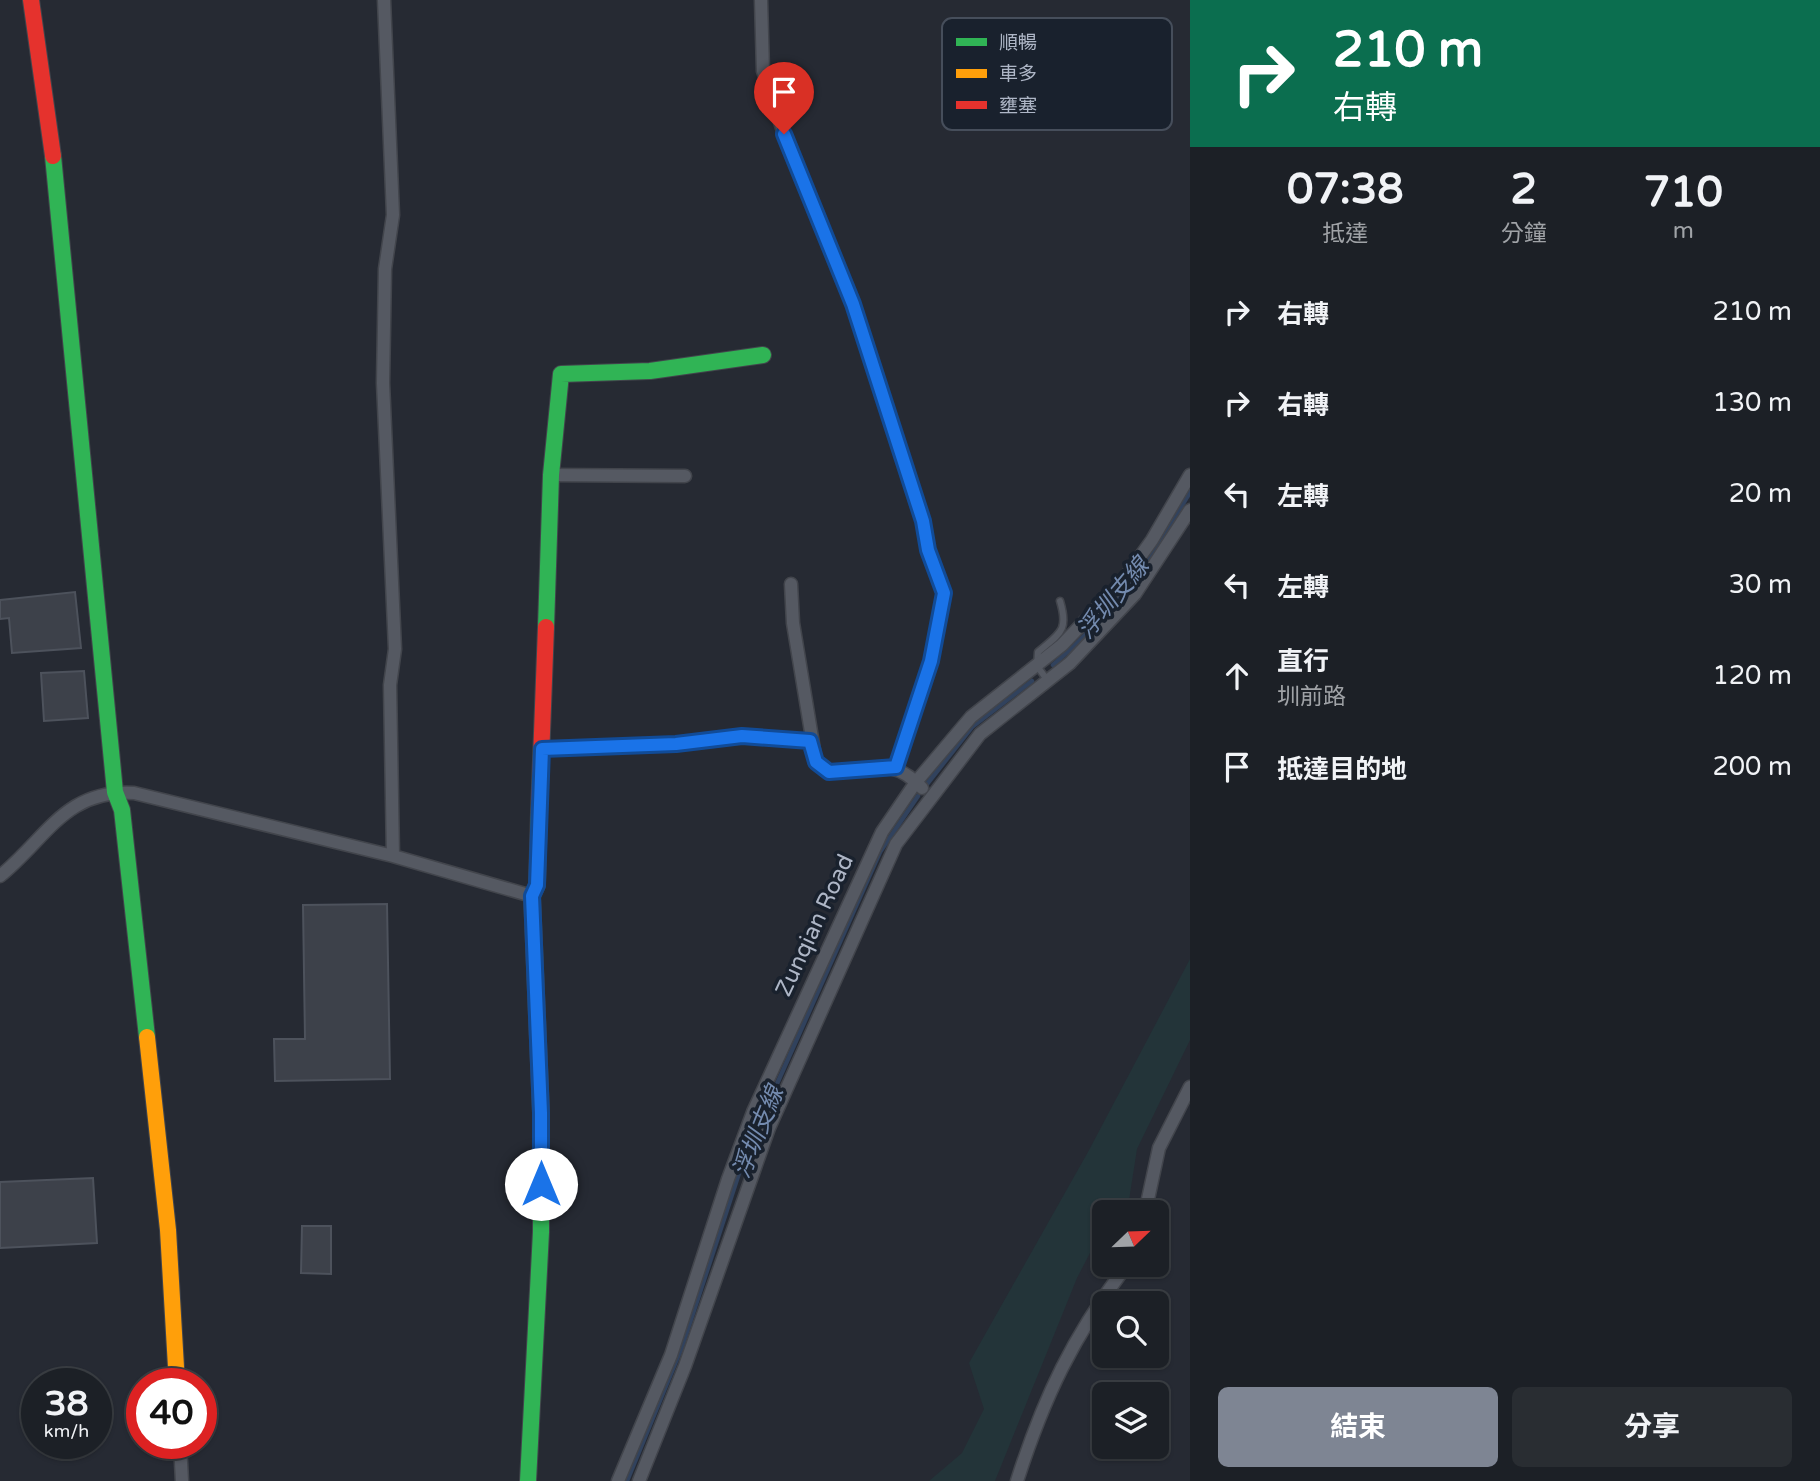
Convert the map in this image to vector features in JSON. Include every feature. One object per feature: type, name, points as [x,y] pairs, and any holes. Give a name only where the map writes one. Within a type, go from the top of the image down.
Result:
[{"type":"street","points":[[31,0],[58,194],[115,792],[122,810],[169,1230],[176,1368]]},
{"type":"street","points":[[384,0],[393,215],[385,269],[383,383],[395,649],[390,685],[393,856]]},
{"type":"street","points":[[761,0],[762,71],[784,134],[853,304],[923,521],[928,550],[944,593],[931,661],[896,767]]},
{"type":"street","points":[[528,1481],[541,1219],[541,1113],[532,896],[537,885],[551,475],[561,374],[650,371],[763,355]]},
{"type":"street","points":[[551,475],[685,475]]},
{"type":"street","name":"Zunqian Road","points":[[618,1481],[671,1355],[753,1112],[865,863],[916,782],[971,717],[1062,645],[1122,582],[1152,540],[1190,475]]},
{"type":"street","name":"Zunqian Road","points":[[639,1481],[685,1366],[769,1128],[880,874],[896,844],[980,734],[1079,654],[1135,594],[1190,510]]},
{"type":"street","points":[[791,584],[793,622],[810,741],[816,762],[829,772],[896,767],[930,797]]},
{"type":"street","points":[[0,876],[67,809],[92,797],[115,792],[134,793],[393,856],[532,896]]},
{"type":"street","points":[[1148,1200],[1159,1148],[1190,1087]]},
{"type":"street","points":[[1017,1481],[1039,1415],[1064,1360],[1083,1325],[1117,1278]]},
{"type":"street","points":[[181,1459],[182,1481]]},
{"type":"lane","points":[[1048,681],[1037,666],[1038,652],[1062,631],[1066,620],[1060,601]]},
{"type":"lane","points":[[542,749],[676,744],[742,736],[810,741]]},
{"type":"shaded area","points":[[1190,959],[1190,1040],[1137,1149],[1129,1200],[1092,1200],[1092,1249],[1077,1278],[995,1481],[929,1481],[962,1453],[984,1409],[969,1363],[1088,1152]]},
{"type":"building","points":[[75,592],[81,648],[12,653],[9,618],[0,619],[0,600]]},
{"type":"building","points":[[84,671],[88,718],[44,721],[41,673]]},
{"type":"building","points":[[387,904],[390,1079],[275,1081],[274,1039],[305,1039],[303,905]]},
{"type":"building","points":[[93,1178],[97,1243],[0,1248],[0,1182]]},
{"type":"building","points":[[302,1226],[331,1226],[331,1274],[301,1273]]},
{"type":"waterway","name":"浮圳支線","points":[[1053,665],[1113,605],[1160,540],[1190,492]]},
{"type":"waterway","name":"浮圳支線","points":[[927,784],[972,727],[1032,681]]},
{"type":"waterway","name":"浮圳支線","points":[[627,1481],[682,1347],[744,1158],[880,852],[918,796]]},
{"type":"traffic: fast","points":[[53,156],[115,792],[122,810],[147,1037]]},
{"type":"traffic: fast","points":[[546,627],[551,475],[561,374],[650,371],[763,355]]},
{"type":"traffic: fast","points":[[528,1481],[541,1232],[541,1113],[532,896],[537,885],[539,812]]},
{"type":"traffic: slow","points":[[147,1037],[168,1230],[176,1368]]},
{"type":"traffic: jam","points":[[31,0],[53,156]]},
{"type":"traffic: jam","points":[[539,812],[546,627]]},
{"type":"route","points":[[541,1184],[541,1113],[532,896],[537,885],[542,749],[676,744],[742,736],[810,741],[816,762],[829,772],[896,767],[931,661],[934,633],[944,593],[928,550],[923,521],[853,304],[784,134]]}]
